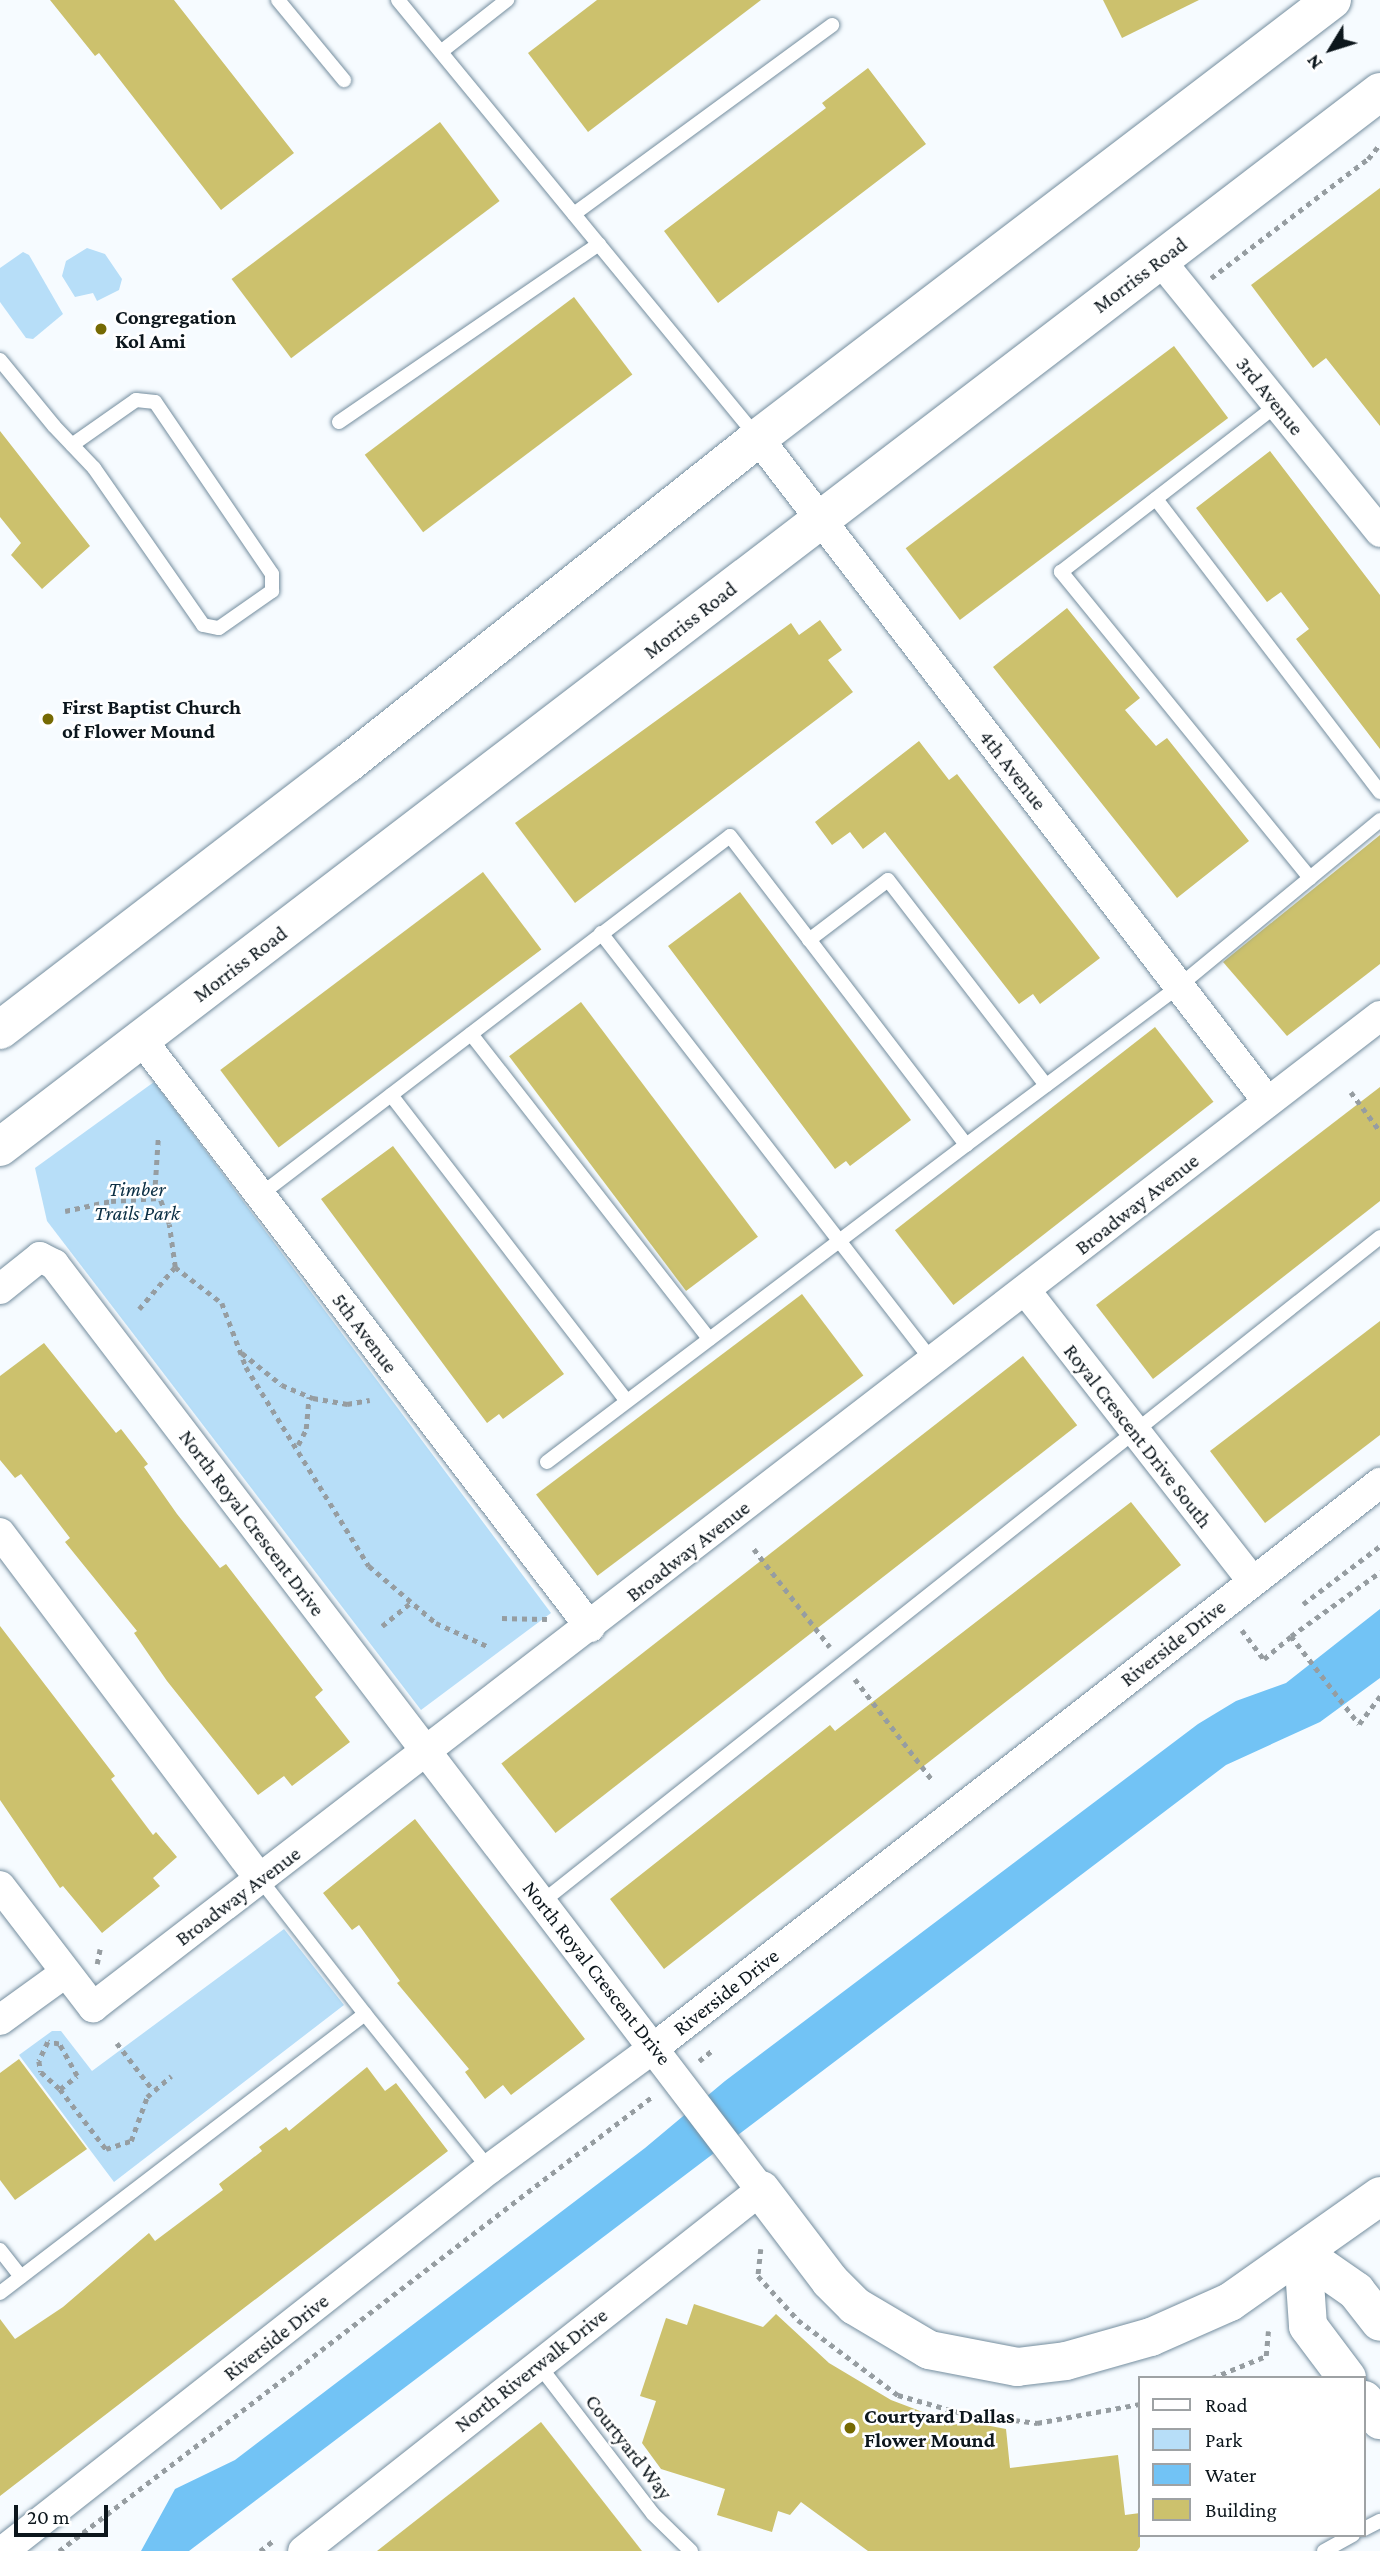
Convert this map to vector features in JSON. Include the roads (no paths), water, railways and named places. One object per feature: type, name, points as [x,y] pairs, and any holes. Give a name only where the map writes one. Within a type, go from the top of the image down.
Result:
[{"type":"main road","points":[[0,1030],[347,764],[758,438],[1332,0]]},
{"type":"main road","name":"Morriss Road","points":[[0,1147],[1380,92]]},
{"type":"main road","name":"North Royal Crescent Drive","points":[[761,2190],[830,2281],[855,2306],[929,2350],[1005,2366],[1066,2361],[1151,2337],[1230,2302],[1303,2254],[1380,2196]]},
{"type":"main road","points":[[1303,2254],[1356,2291],[1380,2322]]},
{"type":"main road","points":[[1303,2254],[1308,2326],[1346,2376]]},
{"type":"main road","points":[[1366,2402],[1380,2420]]},
{"type":"street","name":"3rd Avenue","points":[[1160,260],[1380,532]]},
{"type":"street","name":"4th Avenue","points":[[758,438],[1268,1102]]},
{"type":"street","name":"Broadway Avenue","points":[[65,1973],[93,2007],[590,1627],[1380,1016]]},
{"type":"street","name":"5th Avenue","points":[[141,1039],[590,1627]]},
{"type":"street","name":"North Royal Crescent Drive","points":[[0,1289],[40,1257],[54,1264],[655,2047],[761,2190]]},
{"type":"street","name":"Royal Crescent Drive South","points":[[1025,1290],[1252,1581]]},
{"type":"street","name":"Riverside Drive","points":[[4,2551],[489,2169],[655,2047],[1380,1483]]},
{"type":"street","points":[[0,1533],[260,1879]]},
{"type":"street","points":[[0,1886],[65,1973],[0,2020]]},
{"type":"street","name":"North Riverwalk Drive","points":[[303,2551],[761,2190]]},
{"type":"lane","points":[[278,0],[344,80]]},
{"type":"lane","points":[[398,0],[758,438]]},
{"type":"lane","points":[[442,51],[507,0]]},
{"type":"lane","points":[[574,214],[831,25]]},
{"type":"lane","points":[[339,422],[599,244]]},
{"type":"lane","points":[[0,360],[72,444],[93,467],[203,625],[219,628],[272,592],[272,574],[155,402],[136,400],[72,444]]},
{"type":"lane","points":[[1277,405],[1061,572],[1310,878]]},
{"type":"lane","points":[[1156,499],[1380,792]]},
{"type":"lane","points":[[547,1462],[1179,986],[1380,820]]},
{"type":"lane","points":[[260,1195],[730,836],[966,1145]]},
{"type":"lane","points":[[809,940],[888,880],[1046,1085]]},
{"type":"lane","points":[[601,933],[933,1362]]},
{"type":"lane","points":[[471,1034],[709,1339]]},
{"type":"lane","points":[[391,1095],[627,1401]]},
{"type":"lane","points":[[542,1902],[1133,1429],[1380,1237]]},
{"type":"lane","points":[[260,1879],[489,2169]]},
{"type":"lane","points":[[0,2293],[365,2014]]},
{"type":"lane","points":[[0,2250],[21,2277]]},
{"type":"lane","name":"Courtyard Way","points":[[538,2364],[653,2514],[691,2551]]},
{"type":"lane","points":[[1324,2551],[1349,2537]]},
{"type":"water","points":[[1380,1609],[1380,1678],[1320,1722],[1226,1765],[189,2551],[141,2551],[175,2489],[235,2460],[645,2148],[725,2081],[1198,1724],[1236,1701],[1286,1683]]},
{"type":"place","name":"Congregation Kol Ami","points":[[101,329]]},
{"type":"place","name":"First Baptist Church of Flower Mound","points":[[48,719]]},
{"type":"place","name":"Courtyard Dallas Flower Mound","points":[[850,2428]]},
{"type":"park label","name":"Timber Trails Park","points":[[137,1201]]}]
